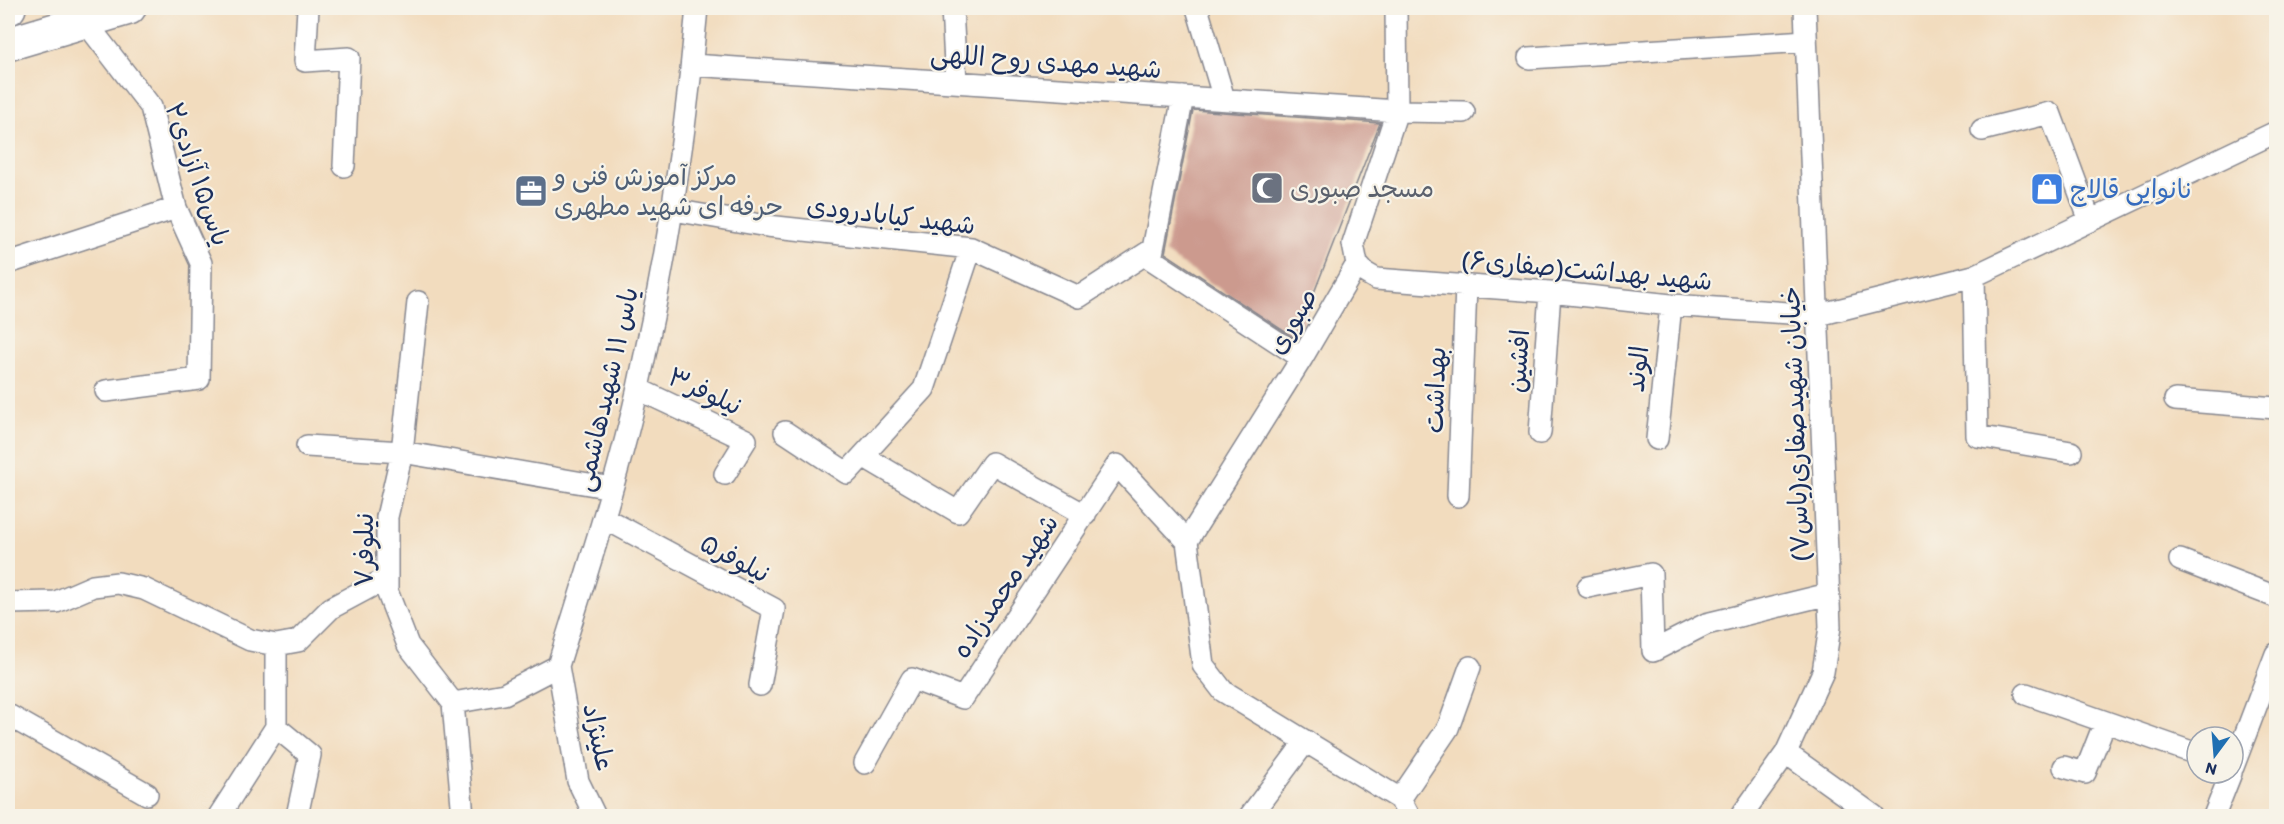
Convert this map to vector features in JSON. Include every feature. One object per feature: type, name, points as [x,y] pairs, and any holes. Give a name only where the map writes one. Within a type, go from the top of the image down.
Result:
[{"type":"main road","points":[[8,44],[129,8]]},
{"type":"street","points":[[308,8],[305,61],[349,58],[344,166]]},
{"type":"street","name":"یاس ۱۱ شهیدهاشمی","points":[[558,666],[604,518],[638,388],[673,210],[697,8]]},
{"type":"street","points":[[952,8],[956,82]]},
{"type":"street","points":[[1197,8],[1224,99]]},
{"type":"street","points":[[1357,264],[1353,244],[1398,111],[1396,8]]},
{"type":"street","name":"خیابان شهیدصفاری(یاس۷)","points":[[1741,816],[1786,753],[1822,672],[1830,627],[1805,8]]},
{"type":"street","name":"یاس۱۵ آزادی۲","points":[[84,20],[151,107],[176,208],[201,263],[199,379],[106,392]]},
{"type":"street","points":[[1529,58],[1806,41]]},
{"type":"street","name":"شهید مهدی روح اللهی","points":[[692,65],[1398,111],[1464,112]]},
{"type":"street","points":[[1183,97],[1151,259],[1302,358]]},
{"type":"street","points":[[1982,130],[2050,113],[2090,221]]},
{"type":"street","name":"شهید بهداشت(صفاری۶)","points":[[1357,264],[1364,272],[1377,279],[1550,292],[1671,305],[1818,315],[1974,276],[2277,132]]},
{"type":"street","points":[[8,263],[176,208]]},
{"type":"street","name":"شهید کیابادرودی","points":[[673,210],[767,226],[971,248],[1079,297],[1153,249]]},
{"type":"street","points":[[785,432],[847,473],[924,389],[971,248]]},
{"type":"street","name":"صبوری","points":[[1187,541],[1302,358],[1357,264]]},
{"type":"street","points":[[1974,276],[1977,436],[2071,452]]},
{"type":"street","name":"بهداشت","points":[[1458,496],[1466,286]]},
{"type":"street","name":"افشین","points":[[1540,433],[1550,292]]},
{"type":"street","name":"نیلوفر۷","points":[[418,302],[402,452],[387,516],[387,591],[408,645],[453,703]]},
{"type":"street","name":"الوند","points":[[1657,439],[1671,305]]},
{"type":"street","name":"نیلوفر۳","points":[[638,388],[746,440],[725,474]]},
{"type":"street","points":[[2175,399],[2277,408]]},
{"type":"street","points":[[307,446],[402,452],[612,488]]},
{"type":"street","points":[[862,456],[958,513],[992,464],[1085,515]]},
{"type":"street","name":"شهید محمدزاده","points":[[865,763],[912,679],[963,698],[1117,465],[1187,541]]},
{"type":"street","name":"نیلوفر۵","points":[[604,518],[774,609],[760,685]]},
{"type":"street","points":[[1187,541],[1203,665],[1223,691],[1306,741],[1404,808],[1448,728],[1470,666]]},
{"type":"street","points":[[2180,560],[2277,597]]},
{"type":"street","points":[[1588,588],[1651,574],[1653,651],[1706,624],[1829,594]]},
{"type":"street","points":[[8,603],[56,602],[93,586],[118,583],[144,589],[250,640],[276,645],[297,641],[331,608],[387,578]]},
{"type":"street","points":[[219,816],[276,727],[276,645]]},
{"type":"street","points":[[2245,736],[2277,654]]},
{"type":"street","points":[[463,816],[453,703],[504,694],[558,666]]},
{"type":"street","name":"علینژاد","points":[[558,666],[578,781],[595,816]]},
{"type":"street","points":[[2026,694],[2185,750]]},
{"type":"street","points":[[8,715],[147,794]]},
{"type":"street","points":[[2064,767],[2085,773],[2105,722]]},
{"type":"street","points":[[276,727],[309,755],[297,816]]},
{"type":"street","points":[[1250,816],[1306,741]]},
{"type":"street","points":[[1786,753],[1874,816]]},
{"type":"street","points":[[2214,816],[2226,785]]},
{"type":"building","name":"مسجد صبوری","points":[[1193,110],[1380,123],[1296,339],[1165,253]]},
{"type":"place","name":"مسجد صبوری","points":[[1267,188]]},
{"type":"place","name":"نانوایی قالاچ","points":[[2047,189]]},
{"type":"place","name":"مرکز آموزش فنی و حرفه ای شهید مطهری","points":[[531,191]]}]
